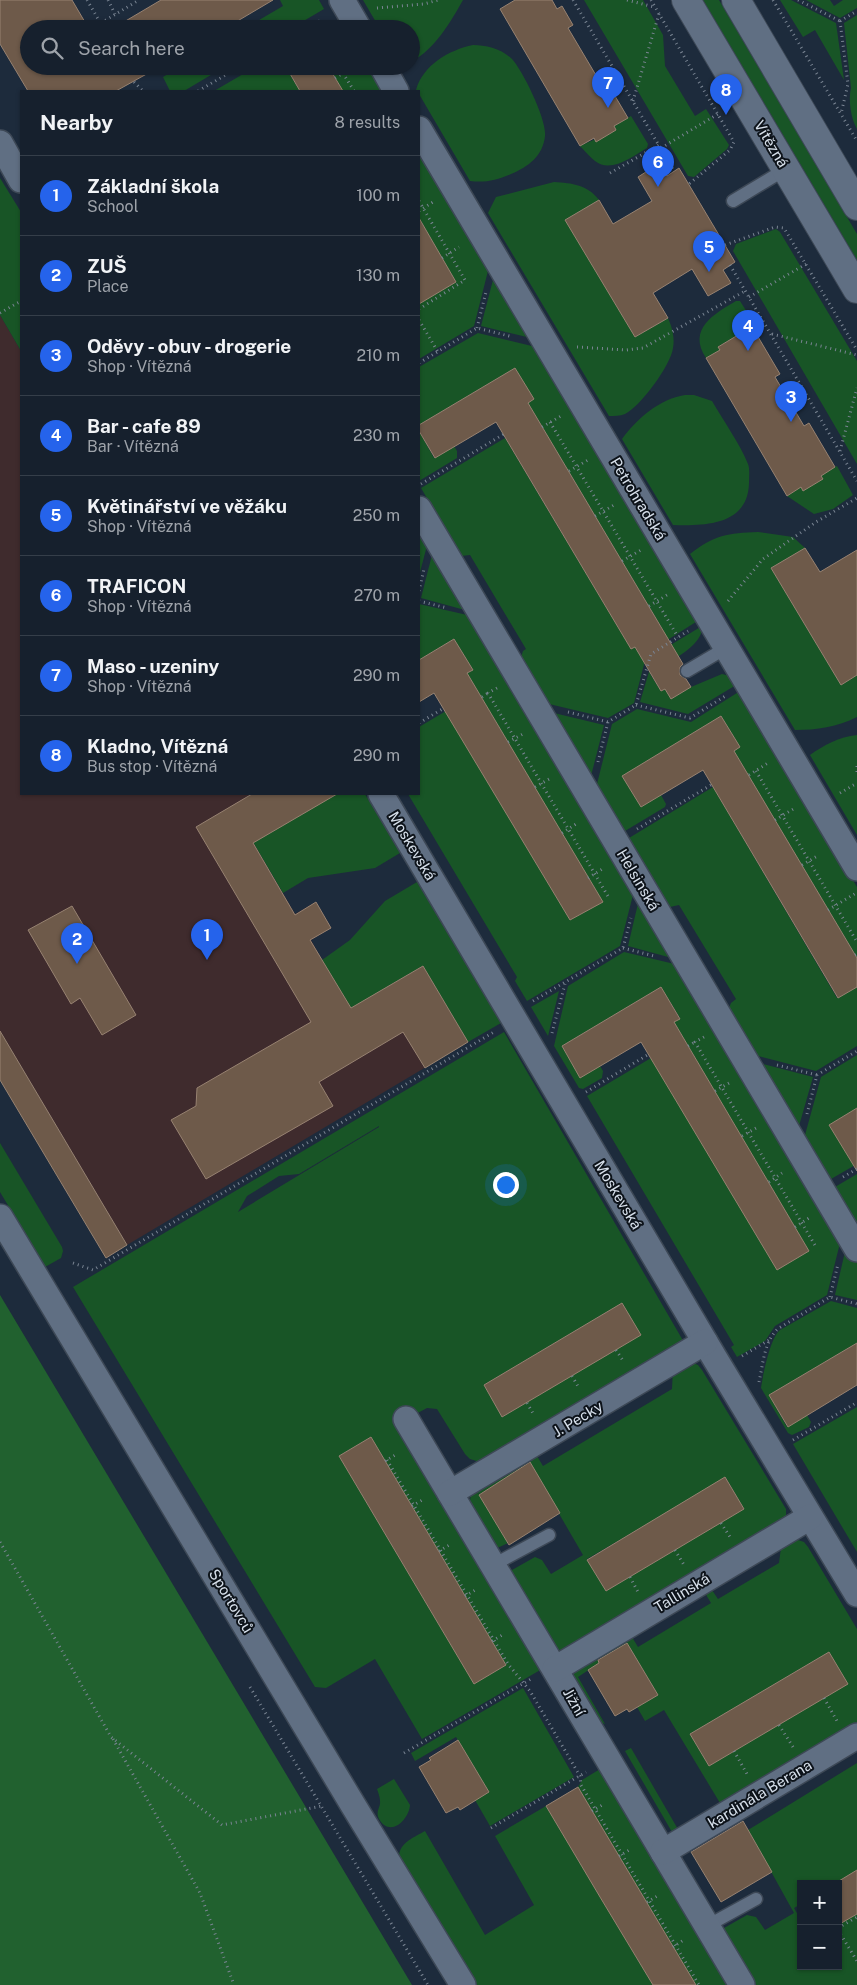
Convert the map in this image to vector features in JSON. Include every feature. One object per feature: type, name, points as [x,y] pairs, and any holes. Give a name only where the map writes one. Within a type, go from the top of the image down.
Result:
[{"type":"main road","name":"Vítězná","points":[[686,0],[857,289]]},
{"type":"main road","points":[[736,0],[857,206]]},
{"type":"street","points":[[342,0],[354,20]]},
{"type":"street","points":[[387,75],[395,90]]},
{"type":"street","name":"Petrohradská","points":[[420,131],[717,611],[726,648],[857,868]]},
{"type":"street","points":[[0,143],[20,178]]},
{"type":"street","name":"Helsinská","points":[[420,511],[857,1249]]},
{"type":"street","name":"Moskevská","points":[[382,795],[705,1342],[857,1594]]},
{"type":"street","name":"Sportovců","points":[[0,1217],[353,1805],[464,1985]]},
{"type":"street","name":"J. Pecky","points":[[450,1493],[705,1342]]},
{"type":"street","name":"Jižní","points":[[406,1419],[742,1985]]},
{"type":"street","name":"Tallinská","points":[[554,1667],[810,1517]]},
{"type":"street","name":"kardinála Berana","points":[[663,1852],[857,1736]]},
{"type":"lane","points":[[733,201],[786,169]]},
{"type":"lane","points":[[687,671],[726,648]]},
{"type":"lane","points":[[493,1566],[549,1535]]},
{"type":"lane","points":[[707,1926],[756,1899]]},
{"type":"path","points":[[87,0],[99,20]]},
{"type":"path","points":[[108,0],[115,14]]},
{"type":"path","points":[[106,20],[139,0]]},
{"type":"path","points":[[373,8],[424,4],[438,0]]},
{"type":"path","points":[[573,0],[674,171]]},
{"type":"path","points":[[627,0],[655,7]]},
{"type":"path","points":[[651,0],[733,140],[733,146],[730,150],[689,184]]},
{"type":"path","points":[[773,0],[857,141]]},
{"type":"path","points":[[798,0],[840,21]]},
{"type":"path","points":[[840,21],[857,11]]},
{"type":"path","points":[[633,101],[659,14]]},
{"type":"path","points":[[840,21],[848,84],[841,114]]},
{"type":"path","points":[[200,90],[226,75]]},
{"type":"path","points":[[335,78],[340,75]]},
{"type":"path","points":[[344,75],[353,90]]},
{"type":"path","points":[[134,82],[142,90]]},
{"type":"path","points":[[610,173],[718,114]]},
{"type":"path","points":[[420,204],[465,280],[420,308]]},
{"type":"path","points":[[725,244],[775,226],[781,226],[786,230],[857,350]]},
{"type":"path","points":[[749,297],[806,264]]},
{"type":"path","points":[[730,265],[857,481]]},
{"type":"path","points":[[572,347],[626,350],[643,348],[745,291]]},
{"type":"path","points":[[0,313],[20,302]]},
{"type":"path","points":[[420,322],[438,352]]},
{"type":"path","points":[[420,362],[477,328]]},
{"type":"path","points":[[771,334],[857,356]]},
{"type":"path","points":[[840,452],[857,388]]},
{"type":"path","points":[[550,422],[678,637]]},
{"type":"path","points":[[420,485],[504,434]]},
{"type":"path","points":[[597,767],[608,722],[636,705],[651,654],[717,611],[763,560],[816,522],[857,498]]},
{"type":"path","points":[[482,698],[517,676]]},
{"type":"path","points":[[636,705],[690,718],[747,683]]},
{"type":"path","points":[[488,694],[609,898]]},
{"type":"path","points":[[420,722],[444,708]]},
{"type":"path","points":[[564,711],[608,722]]},
{"type":"path","points":[[508,742],[514,738]]},
{"type":"path","points":[[857,766],[857,775]]},
{"type":"path","points":[[756,770],[857,942]]},
{"type":"path","points":[[535,787],[541,784]]},
{"type":"path","points":[[631,832],[711,784]]},
{"type":"path","points":[[838,795],[857,784]]},
{"type":"path","points":[[562,832],[568,829]]},
{"type":"path","points":[[588,878],[594,874]]},
{"type":"path","points":[[828,910],[857,893]]},
{"type":"path","points":[[526,1006],[623,948]]},
{"type":"path","points":[[551,1036],[565,983]]},
{"type":"path","points":[[688,1046],[724,1024]]},
{"type":"path","points":[[73,1263],[93,1270],[496,1031]]},
{"type":"path","points":[[695,1042],[816,1247]]},
{"type":"path","points":[[806,1119],[817,1075],[857,1051]]},
{"type":"path","points":[[579,1096],[649,1054]]},
{"type":"path","points":[[773,1064],[817,1075]]},
{"type":"path","points":[[715,1091],[721,1087]]},
{"type":"path","points":[[742,1136],[748,1132]]},
{"type":"path","points":[[769,1182],[775,1178]]},
{"type":"path","points":[[795,1227],[801,1223]]},
{"type":"path","points":[[758,1386],[769,1340],[773,1332],[830,1297],[857,1304]]},
{"type":"path","points":[[736,1360],[769,1340]]},
{"type":"path","points":[[786,1434],[791,1442],[856,1403]]},
{"type":"path","points":[[387,1460],[508,1664],[524,1683],[580,1776],[581,1785],[699,1985]]},
{"type":"path","points":[[0,1542],[112,1736],[200,1894],[234,1985]]},
{"type":"path","points":[[404,1753],[554,1667]]},
{"type":"path","points":[[112,1736],[222,1825],[321,1806],[353,1805]]},
{"type":"path","points":[[491,1828],[608,1759]]},
{"type":"path","points":[[842,1926],[857,1916]]},
{"type":"path","points":[[842,1936],[857,1962]]},
{"type":"shaded area","points":[[0,315],[20,349],[20,795],[321,795],[325,801],[253,842],[295,914],[316,902],[331,928],[311,940],[322,960],[379,992],[423,966],[468,1042],[127,1245],[0,1031]]},
{"type":"green space","points":[[280,0],[319,0],[324,9],[305,20],[259,20],[283,6]]},
{"type":"green space","points":[[363,0],[463,0],[435,43],[420,57],[420,20],[375,20]]},
{"type":"green space","points":[[584,0],[643,0],[663,35],[665,66],[695,116],[706,109],[729,145],[727,149],[694,177],[688,176]]},
{"type":"green space","points":[[703,0],[719,0],[857,234],[857,260]]},
{"type":"green space","points":[[780,0],[791,0],[836,23],[844,80],[815,30],[803,37]]},
{"type":"green space","points":[[806,0],[830,0],[834,6],[843,0],[857,0],[857,8],[840,18]]},
{"type":"green space","points":[[857,15],[857,129],[851,109],[851,88],[844,23]]},
{"type":"green space","points":[[473,45],[494,48],[512,59],[533,96],[545,129],[544,143],[534,160],[511,174],[496,179],[470,181],[420,96],[420,90],[416,90],[424,73],[431,66],[446,55]]},
{"type":"green space","points":[[166,75],[211,75],[186,90],[170,90],[163,77]]},
{"type":"green space","points":[[242,75],[290,75],[299,90],[216,90]]},
{"type":"green space","points":[[333,75],[375,75],[384,90],[342,90]]},
{"type":"green space","points":[[631,116],[648,144],[647,148],[622,162],[608,166],[601,165],[580,146],[616,130],[614,126]]},
{"type":"green space","points":[[420,151],[489,267],[474,326],[420,358],[420,292],[425,300],[456,282],[420,220]]},
{"type":"green space","points":[[0,178],[20,210],[20,349],[0,315]]},
{"type":"green space","points":[[554,182],[585,188],[599,200],[566,220],[635,337],[668,318],[672,329],[673,348],[661,375],[639,403],[623,415],[609,416],[488,213],[496,197]]},
{"type":"green space","points":[[776,229],[780,232],[857,361],[857,464],[733,251],[736,244]]},
{"type":"green space","points":[[494,276],[531,338],[481,326]]},
{"type":"green space","points":[[736,301],[740,301],[757,328],[740,338],[738,335],[719,346],[720,350],[706,358],[701,348],[701,331],[719,311]]},
{"type":"green space","points":[[478,333],[536,347],[699,620],[647,653],[634,703],[608,718],[549,704],[521,657],[526,649],[470,555],[461,556],[421,488],[505,438],[631,649],[663,630],[528,403],[533,399],[515,368],[420,424],[420,366]]},
{"type":"green space","points":[[694,395],[712,401],[749,466],[747,497],[741,507],[733,515],[723,520],[699,525],[673,525],[622,439],[649,411],[675,397]]},
{"type":"green space","points":[[420,433],[434,458],[454,446],[457,451],[457,458],[420,480]]},
{"type":"green space","points":[[837,466],[853,495],[833,509],[814,514],[787,496],[801,487],[803,490],[821,475]]},
{"type":"green space","points":[[420,523],[429,538],[420,572]]},
{"type":"green space","points":[[758,532],[793,537],[805,548],[771,568],[841,685],[857,675],[857,717],[827,727],[795,730],[690,554],[722,536]]},
{"type":"green space","points":[[434,547],[472,612],[421,598]]},
{"type":"green space","points":[[420,604],[476,617],[635,887],[620,946],[527,1001],[515,981],[517,977],[409,795],[420,795],[420,726],[446,711],[570,920],[602,902],[467,673],[473,670],[454,639],[420,659]]},
{"type":"green space","points":[[702,626],[701,634],[690,648],[650,674],[661,691],[665,689],[671,699],[691,687],[722,674],[730,676],[736,685],[688,714],[640,702],[654,655]]},
{"type":"green space","points":[[740,691],[857,887],[857,958],[734,751],[740,747],[721,716],[623,776],[641,807],[661,795],[666,804],[665,807],[625,831],[597,784],[612,724],[637,709],[691,722]]},
{"type":"green space","points":[[554,713],[604,725],[591,776]]},
{"type":"green space","points":[[857,735],[857,835],[810,755],[832,742]]},
{"type":"green space","points":[[713,787],[837,998],[857,987],[857,1046],[816,1071],[758,1056],[729,1008],[736,999],[679,905],[670,907],[629,838]]},
{"type":"green space","points":[[321,795],[366,795],[400,853],[375,868],[308,878],[283,893],[253,842],[324,801]]},
{"type":"green space","points":[[417,882],[501,1023],[468,1042],[423,966],[380,991],[353,1012],[322,960],[350,940],[385,901]]},
{"type":"green space","points":[[640,895],[679,960],[628,946]]},
{"type":"green space","points":[[624,952],[683,966],[842,1235],[827,1295],[775,1326],[765,1341],[737,1357],[731,1347],[734,1345],[587,1096],[651,1058],[809,1251],[674,1022],[680,1018],[661,987],[562,1046],[580,1077],[600,1066],[603,1071],[602,1078],[583,1089],[579,1088],[554,1046],[568,986]]},
{"type":"green space","points":[[559,991],[548,1036],[531,1007]]},
{"type":"green space","points":[[504,1032],[685,1344],[483,1463],[470,1459],[465,1454],[437,1409],[427,1408],[401,1422],[542,1669],[422,1739],[375,1659],[326,1688],[315,1687],[73,1287]],"holes":[[[379,1127],[238,1212],[247,1196],[279,1176],[299,1174]],[[622,1303],[640,1335],[502,1417],[484,1385]],[[371,1437],[506,1665],[474,1684],[339,1456]]]},
{"type":"green space","points":[[857,1055],[857,1108],[830,1125],[857,1164],[831,1179],[805,1135],[821,1077]]},
{"type":"green space","points":[[763,1064],[813,1077],[799,1126]]},
{"type":"green space","points":[[0,1143],[62,1247],[61,1258],[45,1267],[0,1192]]},
{"type":"green space","points":[[857,1174],[857,1224],[835,1187]]},
{"type":"green space","points":[[847,1243],[857,1261],[857,1300],[835,1295]]},
{"type":"green space","points":[[0,1295],[412,1985],[0,1985]]},
{"type":"green space","points":[[831,1301],[857,1308],[857,1343],[769,1395],[787,1427],[807,1415],[811,1422],[809,1427],[792,1435],[788,1433],[761,1388],[768,1357],[776,1334],[780,1330]]},
{"type":"green space","points":[[691,1362],[698,1365],[702,1370],[786,1509],[786,1522],[564,1652],[556,1650],[505,1574],[535,1557],[542,1560],[551,1574],[583,1555],[529,1462],[529,1465],[516,1473],[514,1471],[514,1474],[495,1485],[494,1483],[494,1486],[480,1494],[478,1493],[508,1543],[491,1551],[469,1508],[471,1494],[534,1451],[543,1466],[672,1389],[673,1368]],"holes":[[[726,1478],[744,1509],[606,1591],[587,1559]]]},
{"type":"green space","points":[[857,1407],[857,1552],[793,1444]]},
{"type":"green space","points":[[792,1538],[804,1542],[857,1629],[857,1729],[723,1808],[664,1710],[645,1721],[637,1707],[658,1695],[627,1643],[598,1660],[599,1663],[578,1677],[605,1724],[591,1719],[572,1679],[574,1672],[629,1632],[638,1647],[711,1603],[702,1588],[708,1584],[718,1599],[779,1563],[782,1540]],"holes":[[[829,1652],[847,1684],[709,1766],[690,1734]]]},
{"type":"green space","points":[[523,1688],[574,1777],[490,1826],[475,1800],[489,1792],[456,1737],[415,1761],[411,1753]]},
{"type":"green space","points":[[631,1748],[679,1831],[672,1832],[625,1751]]},
{"type":"green space","points":[[857,1763],[857,1870],[841,1880],[797,1880],[797,1906],[794,1908],[797,1913],[797,1970],[842,1970],[842,1923],[857,1914],[857,1985],[749,1985],[717,1932],[747,1915],[756,1917],[765,1930],[794,1913],[748,1830]]},
{"type":"green space","points":[[605,1766],[735,1985],[696,1985],[578,1787],[582,1780]]},
{"type":"green space","points":[[394,1779],[410,1805],[403,1821],[393,1827],[388,1827],[383,1824],[378,1816],[380,1798],[377,1789]]},
{"type":"green space","points":[[546,1806],[653,1985],[477,1985],[399,1856],[405,1844],[425,1831],[485,1935],[534,1905],[495,1836]]},
{"type":"building","points":[[0,0],[72,0],[84,20],[20,20],[20,75],[145,75],[118,90],[27,90],[0,44]]},
{"type":"building","points":[[161,0],[273,0],[239,20],[127,20]]},
{"type":"building","points":[[515,0],[552,0],[557,9],[562,6],[573,25],[568,28],[597,77],[602,74],[628,118],[614,126],[616,130],[596,142],[594,138],[580,146],[500,9]]},
{"type":"building","points":[[291,75],[333,75],[342,90],[299,90]]},
{"type":"building","points":[[660,163],[667,176],[679,168],[735,262],[723,270],[731,283],[708,296],[692,269],[653,293],[668,318],[635,337],[565,220],[599,200],[613,224],[652,201],[638,177]]},
{"type":"building","points":[[420,220],[456,282],[420,303]]},
{"type":"building","points":[[754,330],[780,374],[775,377],[804,426],[809,423],[835,467],[821,476],[823,479],[803,491],[801,487],[787,496],[706,358],[720,350],[718,347],[738,335],[740,338]]},
{"type":"building","points":[[515,368],[534,399],[528,403],[683,664],[680,667],[680,675],[686,679],[691,687],[671,699],[665,689],[661,691],[635,647],[631,649],[496,422],[435,458],[420,433],[420,424]]},
{"type":"building","points":[[805,548],[820,572],[857,550],[857,675],[841,685],[771,568]]},
{"type":"building","points":[[454,639],[473,670],[467,673],[603,902],[570,920],[434,693],[420,701],[420,659]]},
{"type":"building","points":[[721,716],[740,747],[734,751],[857,958],[857,987],[838,998],[703,770],[641,807],[622,776]]},
{"type":"building","points":[[250,795],[335,795],[253,843],[295,915],[316,902],[331,928],[310,940],[351,1008],[423,966],[468,1042],[425,1068],[403,1032],[319,1082],[333,1106],[206,1179],[171,1120],[196,1106],[197,1088],[311,1022],[196,827]]},
{"type":"building","points":[[72,906],[136,1015],[102,1035],[80,998],[71,1004],[28,930]]},
{"type":"building","points":[[661,987],[680,1019],[674,1022],[809,1251],[777,1270],[641,1042],[580,1078],[562,1046]]},
{"type":"building","points":[[0,1031],[127,1245],[106,1258],[0,1080]]},
{"type":"building","points":[[857,1108],[857,1171],[829,1125]]},
{"type":"building","points":[[622,1303],[641,1335],[502,1417],[484,1385]]},
{"type":"building","points":[[857,1343],[857,1385],[788,1427],[769,1395]]},
{"type":"building","points":[[371,1437],[506,1665],[474,1684],[339,1456]]},
{"type":"building","points":[[530,1462],[560,1513],[509,1545],[479,1495]]},
{"type":"building","points":[[725,1477],[744,1509],[606,1591],[587,1560]]},
{"type":"building","points":[[627,1643],[658,1695],[629,1712],[627,1709],[615,1716],[588,1670],[599,1663],[598,1660]]},
{"type":"building","points":[[829,1652],[848,1684],[709,1766],[690,1734]]},
{"type":"building","points":[[458,1740],[489,1792],[460,1810],[458,1807],[446,1813],[419,1767],[431,1760],[429,1758]]},
{"type":"building","points":[[578,1787],[696,1985],[653,1985],[600,1897],[546,1806]]},
{"type":"building","points":[[743,1821],[772,1872],[721,1902],[691,1852]]},
{"type":"building","points":[[857,1870],[857,1914],[842,1923],[842,1880]]},
{"type":"place","name":"Maso - uzeniny","points":[[608,108]]},
{"type":"place","name":"Kladno, Vítězná","points":[[726,115]]},
{"type":"place","name":"TRAFICON","points":[[658,187]]},
{"type":"place","name":"Květinářství ve věžáku","points":[[709,272]]},
{"type":"place","name":"Bar - cafe 89","points":[[748,351]]},
{"type":"place","name":"Oděvy - obuv - drogerie","points":[[791,422]]},
{"type":"place","name":"Základní škola","points":[[207,960]]},
{"type":"place","name":"ZUŠ","points":[[77,964]]}]
